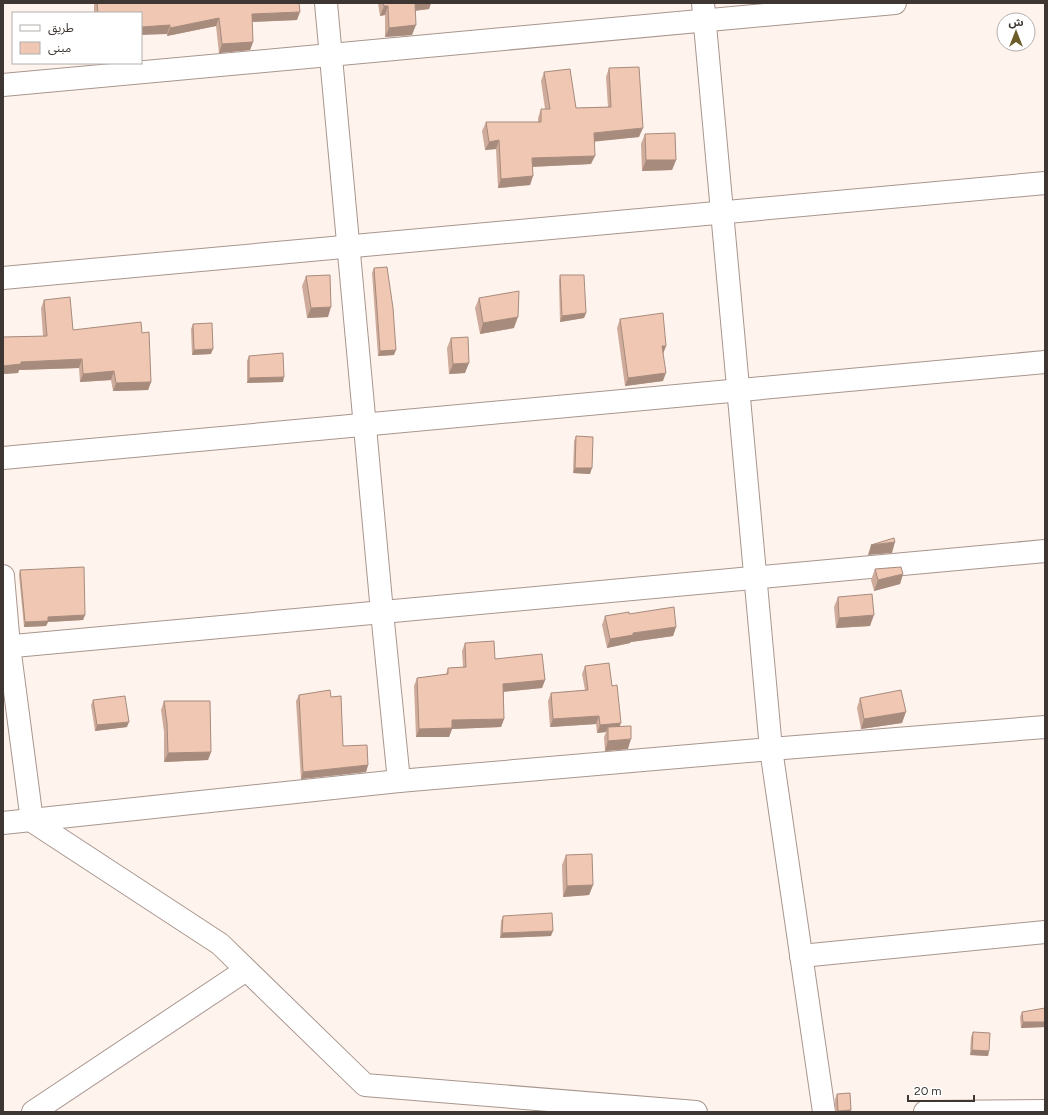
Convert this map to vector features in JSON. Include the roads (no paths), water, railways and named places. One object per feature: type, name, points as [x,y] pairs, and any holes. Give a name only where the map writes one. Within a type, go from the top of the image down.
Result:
[{"type":"street","points":[[326,3],[382,612],[400,781]]},
{"type":"street","points":[[3,85],[331,55],[704,12],[895,3]]},
{"type":"street","points":[[704,12],[771,749],[824,1112]]},
{"type":"street","points":[[3,278],[1045,183]]},
{"type":"street","points":[[3,458],[1045,362]]},
{"type":"street","points":[[6,646],[1045,551]]},
{"type":"street","points":[[3,576],[6,646],[32,821],[220,944],[365,1085],[696,1112]]},
{"type":"street","points":[[3,824],[400,781],[1045,727]]},
{"type":"street","points":[[801,956],[1045,932]]},
{"type":"street","points":[[33,1112],[246,970]]},
{"type":"street","points":[[925,1112],[1045,1111]]}]
